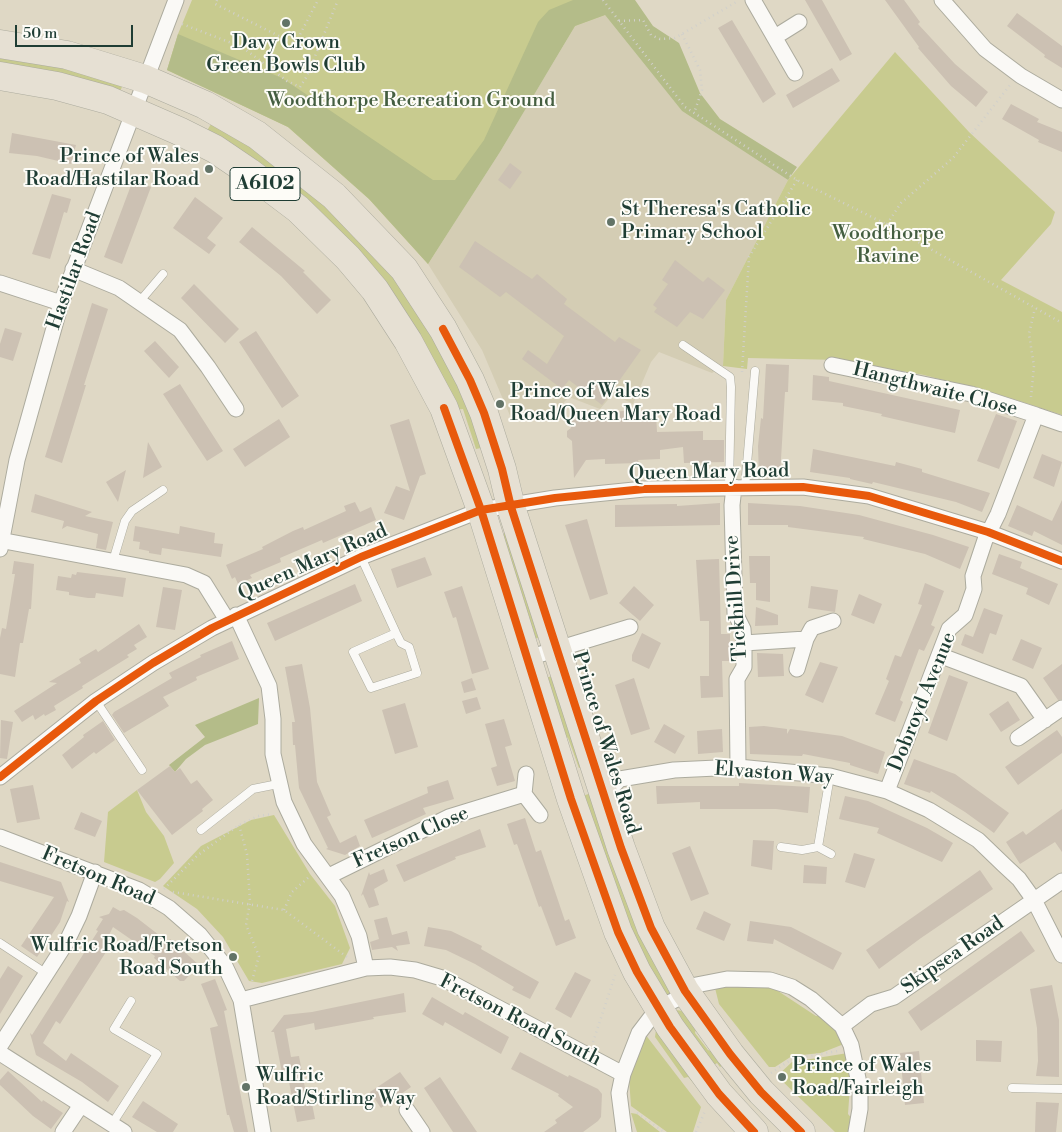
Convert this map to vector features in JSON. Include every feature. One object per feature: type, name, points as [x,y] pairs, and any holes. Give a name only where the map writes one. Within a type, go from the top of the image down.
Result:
[{"type":"highway","name":"Prince of Wales Road","points":[[0,44],[67,55],[145,79],[197,101],[257,135],[334,196],[404,269],[439,322],[470,380],[500,460],[511,507],[638,897],[685,991],[730,1054],[761,1092],[800,1132]]},
{"type":"highway","name":"A6102","points":[[0,76],[77,91],[133,111],[198,140],[249,172],[298,209],[348,258],[375,290],[394,319],[444,408],[480,510],[605,900],[638,972],[658,1008],[719,1094],[754,1132]]},
{"type":"street","name":"Hastilar Road","points":[[0,543],[17,460],[61,303],[176,0]]},
{"type":"street","points":[[753,0],[795,73]]},
{"type":"street","points":[[942,0],[985,49],[1021,76],[1062,100]]},
{"type":"street","points":[[775,37],[799,22]]},
{"type":"street","points":[[73,269],[119,288],[180,330],[236,409]]},
{"type":"street","points":[[0,283],[61,303]]},
{"type":"street","name":"Hangthwaite Close","points":[[832,365],[972,394],[1062,424]]},
{"type":"street","name":"Hangthwaite Close","points":[[988,532],[998,514],[1033,414]]},
{"type":"street","name":"Tickhill Drive","points":[[736,487],[732,505],[735,613],[743,629],[744,643],[744,667],[737,679],[738,767]]},
{"type":"street","name":"Queen Mary Road","points":[[0,777],[96,701],[154,662],[231,618],[361,557],[480,510],[511,507],[555,498],[644,489],[803,487],[869,496],[988,532],[1062,561]]},
{"type":"street","name":"Dobroyd Avenue","points":[[887,791],[949,629],[965,615],[974,589],[973,576],[988,532]]},
{"type":"street","points":[[0,543],[114,561],[186,575],[204,583],[231,618],[269,686],[272,702],[274,754],[278,784],[296,832],[342,896],[353,919],[366,968]]},
{"type":"street","points":[[797,669],[806,639],[812,628],[833,621]]},
{"type":"street","name":"Prince of Wales Road","points":[[528,658],[630,627]]},
{"type":"street","points":[[744,643],[806,639]]},
{"type":"street","points":[[939,655],[1021,686],[1044,720]]},
{"type":"street","points":[[1018,738],[1062,708]]},
{"type":"street","name":"Elvaston Way","points":[[606,801],[612,787],[620,779],[674,770],[738,767],[830,776],[887,791],[929,810],[978,840],[1019,880],[1034,900],[1062,955]]},
{"type":"street","points":[[526,774],[524,794],[540,815]]},
{"type":"street","name":"Fretson Close","points":[[325,872],[449,817],[524,794]]},
{"type":"street","name":"Fretson Road","points":[[0,837],[139,890],[160,895],[169,908],[200,935],[225,966],[241,1000],[263,1132]]},
{"type":"street","points":[[0,1046],[66,943],[79,916],[95,872]]},
{"type":"street","name":"Skipsea Road","points":[[842,1026],[871,1004],[894,997],[1062,881]]},
{"type":"street","name":"Fretson Road South","points":[[241,1000],[366,968],[390,967],[442,978],[623,1074]]},
{"type":"street","points":[[622,1131],[618,1093],[623,1074],[639,1033],[658,1008],[679,998],[685,991],[697,984],[727,979],[770,980],[792,987],[811,999],[842,1026],[851,1045],[860,1088],[860,1110],[856,1132]]},
{"type":"street","points":[[0,1054],[118,1128]]},
{"type":"street","points":[[64,1132],[81,1105]]},
{"type":"street","points":[[407,1110],[422,1132]]},
{"type":"lane","points":[[140,301],[163,274]]},
{"type":"lane","points":[[683,345],[730,377],[736,487]]},
{"type":"lane","points":[[736,487],[755,372]]},
{"type":"lane","points":[[114,561],[125,521],[140,504],[163,490]]},
{"type":"lane","points":[[361,557],[401,643],[410,647],[417,673],[371,688],[353,652],[396,633]]},
{"type":"lane","points":[[96,701],[142,770]]},
{"type":"lane","points":[[818,847],[830,776]]},
{"type":"lane","points":[[200,830],[254,789],[278,784]]},
{"type":"lane","points":[[781,847],[802,850],[818,847],[831,854]]},
{"type":"lane","points":[[0,943],[47,974]]},
{"type":"lane","points":[[118,1128],[157,1054],[114,1029],[131,1001]]},
{"type":"lane","points":[[1012,1088],[1062,1090]]},
{"type":"path","points":[[217,0],[215,4],[295,44],[318,0]]},
{"type":"path","points":[[180,23],[242,47],[287,81],[300,87],[307,76],[338,0]]},
{"type":"path","points":[[603,0],[685,107],[797,180],[886,224],[1062,323]]},
{"type":"path","points":[[619,21],[643,20],[652,35],[660,39],[675,38],[740,0]]},
{"type":"path","points":[[682,34],[700,70],[702,90],[694,113]]},
{"type":"path","points":[[886,224],[901,203],[953,158],[1011,84]]},
{"type":"path","points":[[742,375],[749,257],[797,180]]},
{"type":"path","points":[[1033,414],[1034,366],[1029,334],[1036,308]]},
{"type":"path","points":[[160,895],[198,855],[239,825],[258,816],[287,810]]},
{"type":"path","points":[[239,825],[248,854],[250,902],[246,925],[259,956],[250,986]]},
{"type":"path","points":[[284,910],[292,892],[300,882],[325,872]]},
{"type":"path","points":[[160,895],[250,902],[284,910],[349,959],[352,954]]},
{"type":"path","points":[[591,1048],[615,975]]},
{"type":"path","points":[[771,1073],[792,1059],[824,1055],[846,1048]]},
{"type":"path","points":[[696,1132],[706,1110]]},
{"type":"path","points":[[635,1111],[664,1132]]},
{"type":"shaded area","name":"St Theresa's Catholic Primary School","points":[[605,15],[682,111],[788,180],[726,300],[723,366],[712,373],[659,352],[651,362],[633,404],[613,394],[600,409],[569,397],[554,413],[511,418],[482,350],[428,264],[500,152],[575,26]]},
{"type":"green space","name":"Woodthorpe Recreation Ground","points":[[192,0],[635,0],[605,15],[575,26],[428,264],[369,199],[288,127],[167,70],[178,34]]},
{"type":"green space","points":[[573,0],[635,0],[653,26],[679,43],[700,93],[720,119],[797,167],[788,180],[682,111],[605,15],[575,26],[500,152],[428,264],[369,199],[288,127],[167,70],[178,34],[282,78],[433,180],[455,180],[484,140],[538,22],[549,10]]},
{"type":"green space","points":[[0,50],[125,80],[118,96],[0,68]]},
{"type":"green space","name":"Woodthorpe Ravine","points":[[895,52],[969,132],[1055,212],[1051,224],[1001,280],[1062,312],[1062,415],[1007,397],[924,375],[840,360],[748,358],[747,369],[723,366],[726,300],[788,180]]},
{"type":"green space","points":[[214,119],[278,162],[392,269],[465,388],[481,448],[476,449],[463,409],[455,410],[429,354],[205,134]]},
{"type":"green space","points":[[506,527],[546,636],[530,640],[501,543]]},
{"type":"green space","points":[[559,674],[587,766],[579,768],[568,738],[560,734],[542,679]]},
{"type":"green space","points":[[259,698],[258,724],[205,745],[186,759],[175,772],[169,765],[205,737],[195,725]]},
{"type":"green space","points":[[137,790],[146,812],[164,836],[174,863],[155,882],[104,862],[108,812]]},
{"type":"green space","points":[[595,792],[674,991],[662,998],[647,975],[579,797]]},
{"type":"green space","points":[[274,815],[310,874],[335,906],[350,948],[342,964],[262,983],[249,981],[223,937],[197,909],[163,886],[201,846],[251,820]]},
{"type":"green space","points":[[714,984],[778,988],[778,991],[816,1016],[825,1016],[844,1044],[821,1053],[792,1056],[775,1067],[769,1067],[719,1004]]},
{"type":"green space","points":[[675,1010],[684,1011],[697,1024],[695,1033],[708,1050],[719,1054],[725,1063],[720,1067],[717,1063],[710,1068]]},
{"type":"green space","points":[[656,1030],[705,1096],[688,1077],[684,1078],[655,1037]]},
{"type":"green space","points":[[645,1034],[701,1107],[693,1132],[667,1132],[631,1106],[629,1078]]},
{"type":"green space","points":[[848,1053],[853,1081],[850,1086],[848,1114],[853,1120],[850,1132],[835,1132],[777,1076],[792,1062]]},
{"type":"green space","points":[[631,1113],[637,1114],[660,1132],[637,1132]]},
{"type":"building","points":[[805,0],[822,0],[852,54],[840,61]]},
{"type":"building","points":[[885,0],[904,0],[920,22],[918,24],[955,64],[988,92],[976,107],[951,86],[918,48]]},
{"type":"building","points":[[1017,13],[1062,46],[1062,68],[1044,57],[1045,55],[1007,26]]},
{"type":"building","points":[[732,20],[776,94],[763,103],[718,28]]},
{"type":"building","points":[[832,68],[840,81],[793,108],[786,95]]},
{"type":"building","points":[[1011,104],[1039,119],[1037,122],[1062,132],[1062,152],[1038,142],[1039,140],[1002,119]]},
{"type":"building","points":[[12,133],[76,145],[71,164],[37,156],[9,153]]},
{"type":"building","points":[[510,163],[522,172],[510,189],[498,180]]},
{"type":"building","points":[[133,180],[151,187],[122,264],[104,257]]},
{"type":"building","points":[[52,194],[71,199],[67,213],[64,212],[50,259],[32,254]]},
{"type":"building","points":[[195,197],[223,218],[207,238],[216,245],[209,254],[173,228]]},
{"type":"building","points":[[252,227],[305,271],[303,272],[331,300],[317,314],[281,276],[239,242]]},
{"type":"building","points":[[475,241],[532,279],[537,274],[567,299],[564,304],[615,342],[619,337],[641,350],[602,405],[569,380],[562,389],[522,359],[528,350],[547,364],[564,336],[506,292],[500,297],[459,267]]},
{"type":"building","points":[[675,260],[703,282],[708,277],[725,290],[703,319],[690,312],[677,327],[654,312],[657,308],[653,305],[668,284],[662,280]]},
{"type":"building","points":[[194,284],[239,329],[225,343],[181,298]]},
{"type":"building","points":[[92,303],[108,309],[62,463],[45,457]]},
{"type":"building","points":[[5,328],[22,333],[13,361],[0,357],[0,344]]},
{"type":"building","points":[[256,331],[299,396],[282,408],[239,342]]},
{"type":"building","points":[[155,341],[179,367],[169,378],[144,351]]},
{"type":"building","points":[[766,364],[789,365],[788,392],[785,392],[780,476],[759,476],[758,446],[761,418],[763,419]]},
{"type":"building","points":[[813,375],[829,377],[829,381],[960,410],[955,433],[843,406],[843,403],[812,400]]},
{"type":"building","points":[[180,384],[223,451],[207,461],[163,394]]},
{"type":"building","points":[[636,410],[636,415],[656,414],[657,432],[703,431],[703,440],[724,440],[724,462],[684,463],[683,447],[660,450],[660,459],[638,460],[639,463],[605,464],[605,459],[586,460],[574,478],[572,441],[567,437],[567,431],[571,428],[570,420],[618,417],[611,412]]},
{"type":"building","points":[[996,414],[1017,421],[999,469],[977,461]]},
{"type":"building","points":[[279,419],[290,437],[245,467],[233,449]]},
{"type":"building","points":[[409,419],[426,474],[420,476],[404,520],[384,513],[396,486],[410,491],[390,425]]},
{"type":"building","points":[[148,442],[162,467],[143,478]]},
{"type":"building","points":[[813,449],[895,466],[896,462],[990,493],[982,512],[956,502],[873,482],[872,484],[850,478],[810,472]]},
{"type":"building","points":[[1042,454],[1062,462],[1054,487],[1033,478]]},
{"type":"building","points":[[126,470],[118,502],[106,482]]},
{"type":"building","points":[[35,494],[92,512],[85,516],[113,522],[106,550],[96,548],[98,534],[67,526],[62,529],[64,521],[31,512]]},
{"type":"building","points":[[1062,500],[1062,545],[1034,531],[1032,536],[1008,526],[1017,505],[1052,521]]},
{"type":"building","points":[[355,502],[360,512],[371,507],[376,520],[323,543],[322,540],[280,558],[281,562],[250,575],[252,578],[238,584],[235,577],[232,579],[226,565],[263,549],[262,547],[293,531],[303,527],[304,530],[346,511],[344,506]]},
{"type":"building","points":[[720,503],[720,525],[615,527],[615,505],[677,504],[677,506]]},
{"type":"building","points":[[748,503],[800,506],[859,515],[969,547],[960,569],[925,554],[863,539],[864,537],[788,527],[788,525],[748,525]]},
{"type":"building","points":[[587,519],[608,594],[590,600],[565,525]]},
{"type":"building","points":[[135,526],[179,534],[180,526],[215,533],[214,543],[223,544],[221,557],[162,548],[161,555],[149,553],[149,551],[139,549],[140,542],[133,541]]},
{"type":"building","points":[[999,554],[1022,562],[1020,568],[1058,584],[1049,605],[1026,594],[1028,588],[992,574]]},
{"type":"building","points":[[749,556],[770,556],[770,602],[756,600],[756,583],[750,583]]},
{"type":"building","points":[[425,557],[432,575],[397,588],[391,569]]},
{"type":"building","points":[[719,559],[721,634],[730,634],[730,661],[722,661],[723,697],[701,698],[700,676],[709,676],[709,621],[700,621],[696,560]]},
{"type":"building","points":[[14,561],[34,564],[31,609],[29,609],[23,643],[20,643],[15,677],[0,674],[0,638],[2,628],[6,629],[15,574],[12,574]]},
{"type":"building","points":[[77,572],[126,578],[123,597],[96,593],[95,598],[88,598],[69,595],[69,592],[56,590],[58,576],[71,578],[72,574],[76,575]]},
{"type":"building","points":[[925,583],[944,591],[931,625],[935,627],[924,651],[919,649],[900,700],[903,702],[895,722],[875,714],[889,681],[886,679],[895,655],[901,657],[922,605],[918,604]]},
{"type":"building","points":[[355,584],[362,601],[275,641],[267,623]]},
{"type":"building","points":[[462,586],[489,669],[472,674],[456,617],[453,618],[444,592]]},
{"type":"building","points":[[634,586],[654,605],[640,621],[619,603]]},
{"type":"building","points":[[811,586],[838,590],[835,612],[808,608]]},
{"type":"building","points":[[163,587],[182,590],[175,630],[156,627]]},
{"type":"building","points":[[859,594],[882,604],[874,624],[851,615]]},
{"type":"building","points":[[756,607],[778,615],[778,625],[755,626]]},
{"type":"building","points":[[984,608],[1003,615],[996,635],[990,633],[983,654],[961,645],[965,634],[973,637]]},
{"type":"building","points":[[139,624],[147,637],[134,645],[137,649],[127,655],[129,657],[54,706],[56,710],[45,716],[44,714],[35,720],[33,715],[22,722],[14,711],[57,683],[49,682],[81,663],[79,659],[96,649],[98,652]]},
{"type":"building","points":[[642,633],[661,643],[649,669],[632,661],[632,655]]},
{"type":"building","points":[[1021,639],[1042,648],[1033,669],[1012,660]]},
{"type":"building","points":[[232,641],[239,659],[196,677],[197,680],[163,697],[169,706],[124,733],[112,715],[114,712],[172,678],[169,673],[201,657],[200,655]]},
{"type":"building","points":[[757,653],[783,654],[784,676],[758,677]]},
{"type":"building","points":[[820,662],[838,667],[823,703],[805,695]]},
{"type":"building","points":[[302,664],[310,708],[317,782],[331,815],[327,817],[340,843],[356,835],[360,846],[345,855],[326,849],[328,848],[299,788],[295,745],[293,745],[292,722],[295,722],[285,667]]},
{"type":"building","points":[[1062,664],[1062,699],[1058,700],[1043,678]]},
{"type":"building","points":[[949,675],[968,682],[947,741],[928,733]]},
{"type":"building","points":[[472,678],[476,690],[464,693],[461,682]]},
{"type":"building","points":[[634,678],[650,729],[631,735],[615,685]]},
{"type":"building","points":[[477,697],[481,709],[466,714],[462,701]]},
{"type":"building","points":[[1008,701],[1020,720],[1001,732],[989,714]]},
{"type":"building","points":[[405,703],[418,747],[395,754],[382,710]]},
{"type":"building","points":[[504,719],[512,745],[505,747],[515,781],[497,786],[491,768],[497,766],[485,724]]},
{"type":"building","points":[[1,720],[13,722],[7,759],[0,758]]},
{"type":"building","points":[[103,721],[115,740],[96,754],[94,752],[72,769],[62,755],[84,737],[83,735]]},
{"type":"building","points":[[664,724],[685,736],[675,754],[654,742]]},
{"type":"building","points":[[764,726],[787,729],[787,734],[790,729],[842,736],[885,752],[878,774],[850,765],[850,763],[803,754],[802,756],[750,754],[749,727]]},
{"type":"building","points":[[722,729],[723,752],[698,754],[697,731]]},
{"type":"building","points":[[1057,730],[1062,737],[1062,753],[1018,785],[1005,767]]},
{"type":"building","points":[[914,759],[955,774],[1009,813],[994,833],[931,791],[930,793],[904,784]]},
{"type":"building","points":[[170,766],[175,772],[180,768],[191,784],[197,780],[213,800],[202,809],[203,811],[172,835],[137,790]]},
{"type":"building","points":[[448,780],[454,799],[423,808],[426,814],[372,838],[364,820],[428,793],[427,787]]},
{"type":"building","points":[[739,783],[810,787],[808,813],[776,809],[700,809],[700,802],[657,804],[656,786],[739,786]]},
{"type":"building","points":[[33,785],[40,819],[17,823],[10,789]]},
{"type":"building","points":[[845,796],[868,801],[927,828],[953,843],[942,862],[877,833],[879,828],[839,819]]},
{"type":"building","points":[[1062,809],[1062,852],[1055,842],[1020,864],[1006,842],[1023,831],[1026,835]]},
{"type":"building","points":[[81,812],[102,821],[95,837],[74,829]]},
{"type":"building","points":[[525,818],[536,852],[541,850],[565,921],[569,919],[576,938],[556,946],[541,906],[539,907],[517,844],[514,845],[507,824]]},
{"type":"building","points":[[480,829],[486,847],[455,857],[456,859],[404,882],[396,865]]},
{"type":"building","points":[[753,840],[774,841],[772,870],[751,866]]},
{"type":"building","points":[[690,846],[709,894],[691,901],[672,853]]},
{"type":"building","points":[[854,853],[875,859],[865,888],[845,882]]},
{"type":"building","points":[[0,862],[61,882],[69,902],[67,901],[60,922],[37,957],[21,946],[54,897],[0,881]]},
{"type":"building","points":[[804,865],[827,867],[826,884],[803,883]]},
{"type":"building","points":[[384,869],[388,881],[374,889],[379,905],[369,908],[363,894],[361,896],[369,872],[370,875]]},
{"type":"building","points":[[980,870],[993,889],[879,969],[866,950]]},
{"type":"building","points":[[113,907],[120,911],[124,910],[137,918],[168,942],[170,939],[199,965],[184,981],[180,981],[154,958],[155,956],[113,927],[102,949],[106,952],[60,1024],[56,1021],[43,1043],[66,1061],[71,1053],[119,1086],[108,1102],[82,1082],[36,1055],[30,1033],[32,1035],[98,931],[96,930],[103,919],[99,917],[109,914]]},
{"type":"building","points":[[704,911],[731,924],[724,941],[696,929]]},
{"type":"building","points":[[387,917],[392,935],[407,931],[410,944],[396,946],[398,951],[392,947],[372,950],[370,942],[379,939],[374,920]]},
{"type":"building","points":[[750,921],[791,927],[842,953],[833,970],[774,939],[773,944],[747,941]]},
{"type":"building","points":[[428,927],[451,931],[482,946],[481,949],[539,982],[530,999],[512,990],[514,987],[475,964],[446,950],[424,946]]},
{"type":"building","points":[[1021,931],[1035,951],[921,1031],[908,1012]]},
{"type":"building","points":[[8,966],[23,976],[0,1014],[0,979]]},
{"type":"building","points":[[575,972],[591,980],[571,1018],[555,1009]]},
{"type":"building","points":[[215,979],[227,1010],[224,1011],[248,1132],[234,1132],[229,1115],[227,1115],[210,1028],[218,1026],[201,984]]},
{"type":"building","points":[[1052,985],[1059,1020],[1059,1077],[1036,1076],[1038,1061],[1037,1028],[1030,989]]},
{"type":"building","points":[[404,993],[406,1012],[315,1030],[314,1023],[286,1029],[291,1057],[299,1056],[305,1088],[309,1088],[315,1119],[297,1122],[289,1082],[284,1083],[274,1032],[271,1032],[284,1015],[312,1012]]},
{"type":"building","points":[[432,997],[463,1015],[465,1012],[509,1037],[501,1054],[445,1022],[443,1026],[422,1014]]},
{"type":"building","points":[[976,1040],[1002,1041],[1001,1062],[976,1061]]},
{"type":"building","points":[[919,1051],[924,1103],[905,1105],[900,1053]]},
{"type":"building","points":[[520,1052],[568,1077],[569,1075],[598,1089],[602,1094],[601,1117],[598,1121],[583,1132],[544,1132],[557,1123],[555,1120],[573,1107],[558,1096],[559,1094],[511,1069]]},
{"type":"building","points":[[8,1071],[42,1102],[43,1100],[63,1113],[51,1129],[33,1116],[0,1085],[0,1080]]},
{"type":"building","points":[[400,1072],[411,1087],[381,1108],[370,1092]]},
{"type":"building","points":[[440,1077],[477,1132],[453,1132],[424,1088]]},
{"type":"building","points":[[143,1101],[178,1124],[173,1132],[157,1132],[132,1117]]},
{"type":"building","points":[[1036,1102],[1059,1103],[1056,1132],[1035,1132]]},
{"type":"cycle path","points":[[443,329],[470,380],[484,413],[502,469],[511,507],[621,848],[651,928],[685,991],[730,1054],[761,1092],[801,1132]]},
{"type":"cycle path","points":[[444,408],[481,510],[571,799],[618,932],[637,972],[670,1027],[719,1094],[754,1132]]},
{"type":"cycle path","points":[[0,777],[96,701],[153,663],[212,628],[361,557],[481,510],[555,498],[644,489],[803,487],[869,496],[988,532],[1062,561]]},
{"type":"place","name":"Davy Crown Green Bowls Club","points":[[286,23]]},
{"type":"place","name":"Prince of Wales Road/Hastilar Road","points":[[209,169]]},
{"type":"place","name":"St Theresa's Catholic Primary School","points":[[611,222]]},
{"type":"place","name":"Prince of Wales Road/Queen Mary Road","points":[[500,404]]},
{"type":"place","name":"Wulfric Road/Fretson Road South","points":[[233,957]]},
{"type":"place","name":"Prince of Wales Road/Fairleigh","points":[[782,1077]]},
{"type":"place","name":"Wulfric Road/Stirling Way","points":[[246,1087]]}]
